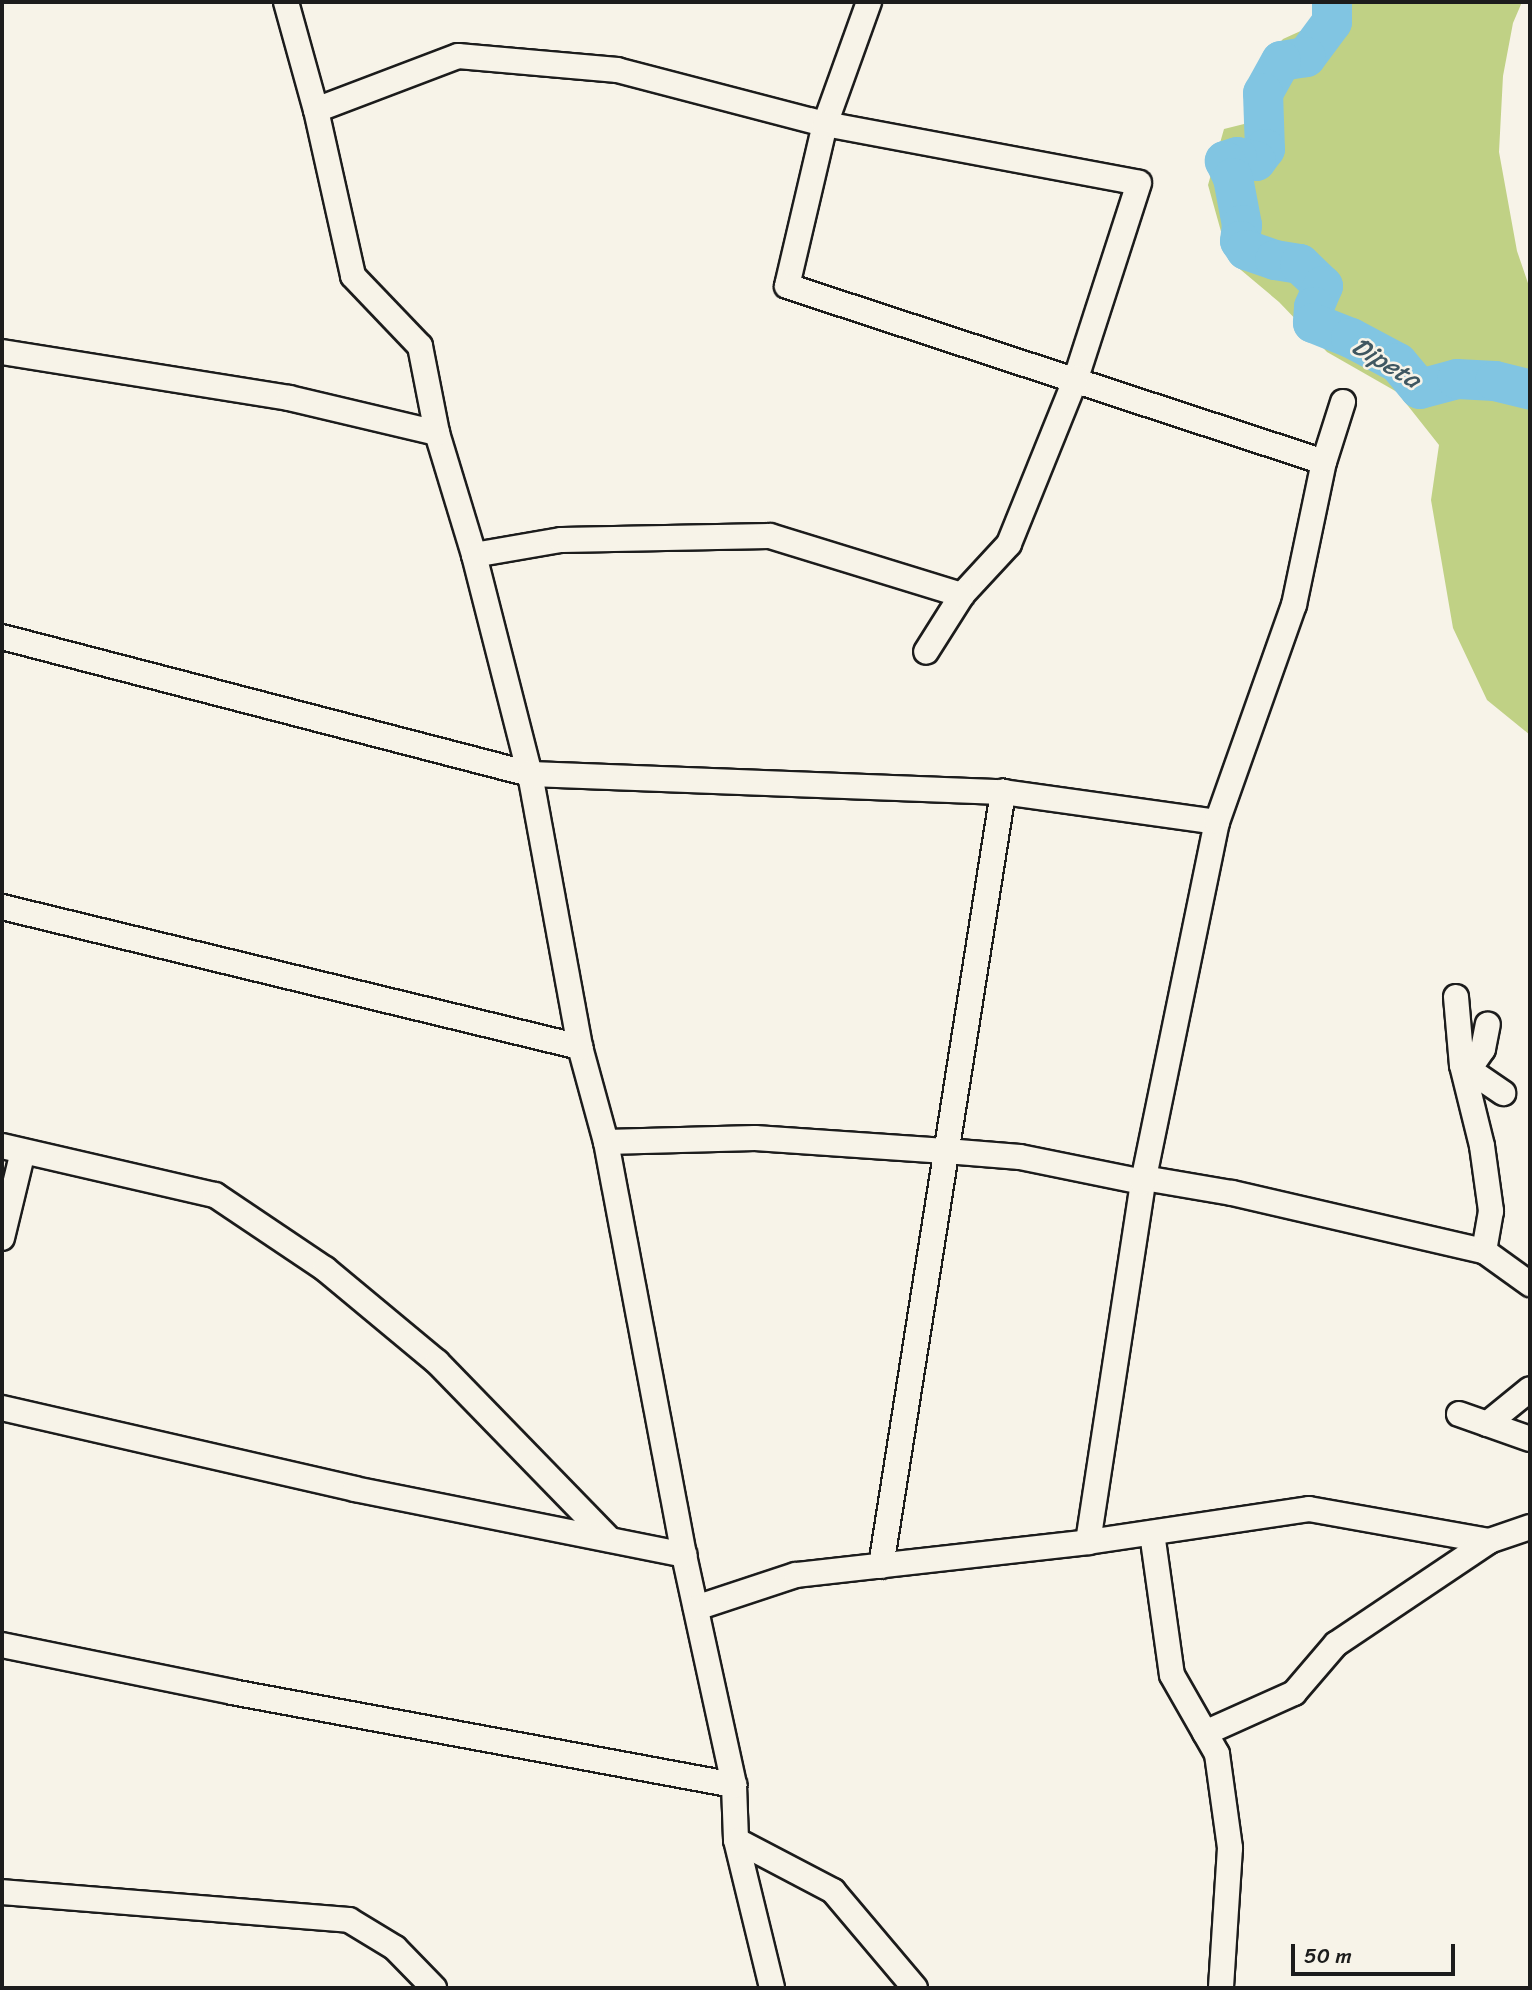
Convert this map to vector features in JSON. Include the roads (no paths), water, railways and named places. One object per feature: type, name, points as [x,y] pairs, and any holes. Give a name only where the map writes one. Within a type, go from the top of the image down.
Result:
[{"type":"street","points":[[286,2],[316,110],[353,276],[420,346],[437,433],[474,555],[530,774],[580,1047],[606,1142],[684,1555],[734,1785],[736,1840],[772,1988]]},
{"type":"street","points":[[869,2],[825,124],[787,286],[1076,378],[1324,462]]},
{"type":"street","points":[[316,110],[458,56],[617,70],[825,124],[1139,183],[1076,378],[1009,544],[962,595],[926,652]]},
{"type":"street","points":[[2,352],[289,398],[437,433]]},
{"type":"street","points":[[1088,1542],[1144,1180],[1217,822],[1294,605],[1324,462],[1343,402]]},
{"type":"street","points":[[474,555],[561,540],[770,536],[962,595]]},
{"type":"street","points":[[2,637],[530,774],[1003,793],[1217,822]]},
{"type":"street","points":[[881,1566],[1003,793]]},
{"type":"street","points":[[2,907],[580,1047]]},
{"type":"street","points":[[1456,997],[1465,1067],[1482,1146],[1491,1211],[1484,1251]]},
{"type":"street","points":[[1465,1067],[1483,1049],[1488,1024]]},
{"type":"street","points":[[1465,1067],[1503,1093]]},
{"type":"street","points":[[606,1142],[755,1138],[1020,1157],[1232,1193],[1484,1251],[1530,1284]]},
{"type":"street","points":[[2,1238],[13,1148],[215,1195],[325,1269],[437,1362],[609,1539]]},
{"type":"street","points":[[1487,1424],[1530,1389]]},
{"type":"street","points":[[2,1408],[355,1489],[684,1555]]},
{"type":"street","points":[[1458,1414],[1530,1439]]},
{"type":"street","points":[[696,1608],[796,1575],[1088,1542],[1309,1509],[1489,1541]]},
{"type":"street","points":[[1205,1733],[1294,1693],[1336,1644],[1489,1541],[1530,1527]]},
{"type":"street","points":[[1152,1533],[1172,1675],[1217,1754],[1230,1848],[1221,1988]]},
{"type":"street","points":[[2,1645],[232,1692],[734,1785]]},
{"type":"street","points":[[736,1840],[833,1891],[915,1988]]},
{"type":"street","points":[[2,1892],[349,1920],[395,1948],[434,1988]]},
{"type":"waterway","name":"Dipeta","points":[[1332,2],[1332,22],[1306,57],[1281,61],[1263,93],[1265,149],[1256,161],[1237,157],[1225,161],[1233,178],[1242,225],[1240,241],[1246,250],[1275,260],[1300,264],[1323,286],[1314,307],[1313,323],[1351,338],[1398,363],[1420,389],[1457,379],[1495,381],[1530,390]]}]
